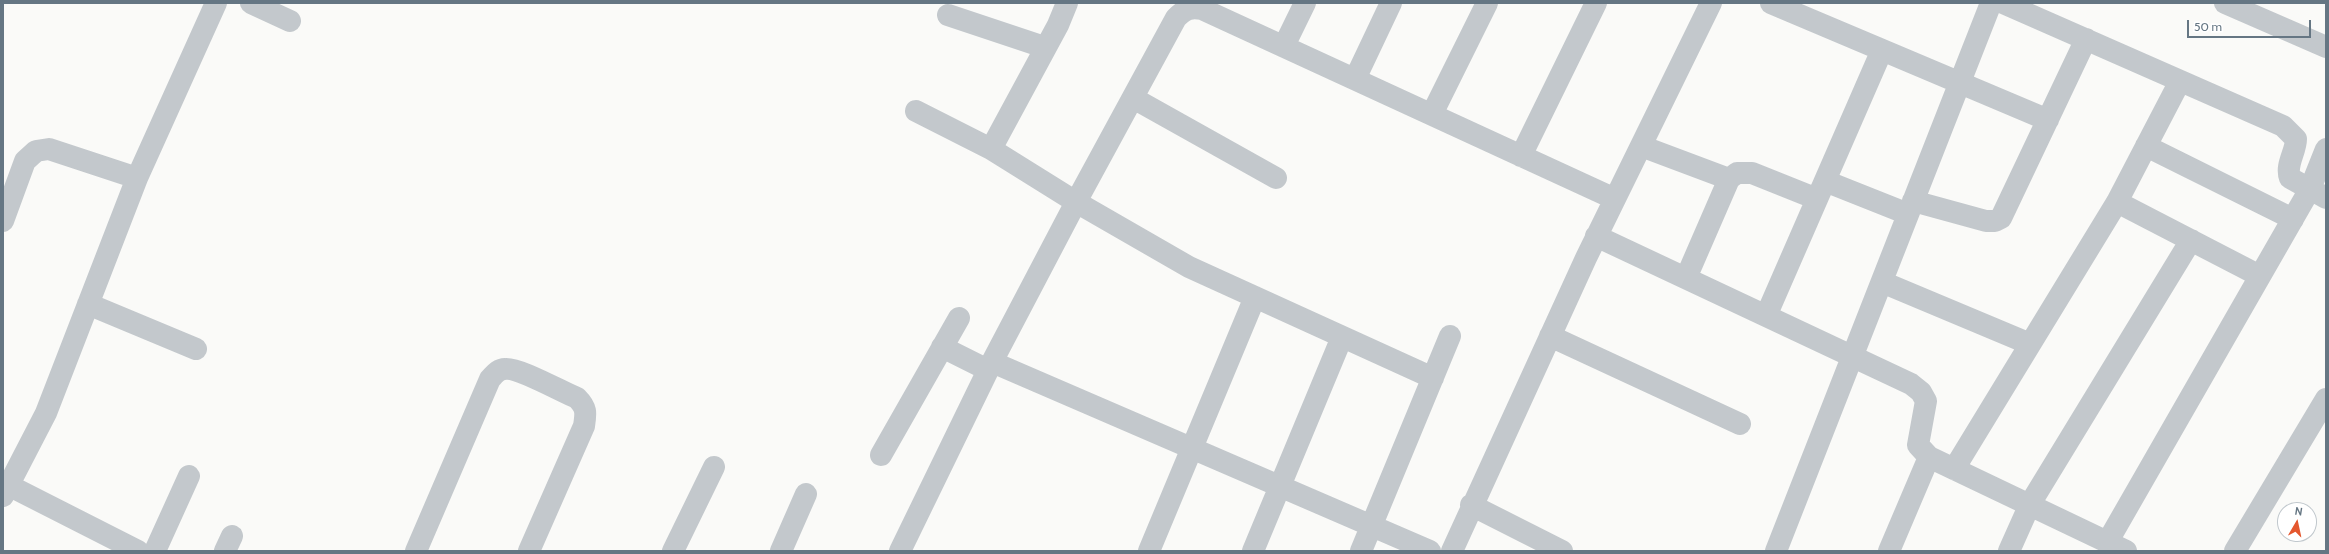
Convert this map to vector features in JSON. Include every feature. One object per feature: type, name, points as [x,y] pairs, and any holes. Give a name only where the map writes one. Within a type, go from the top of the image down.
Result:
[{"type":"street","points":[[138,551],[5,490],[46,413],[137,178],[216,3]]},
{"type":"street","points":[[251,3],[290,21]]},
{"type":"street","points":[[991,149],[1044,48],[1058,25],[1067,3]]},
{"type":"street","points":[[1284,46],[1305,3]]},
{"type":"street","points":[[1355,79],[1391,3]]},
{"type":"street","points":[[1432,114],[1487,3]]},
{"type":"street","points":[[1521,156],[1596,3]]},
{"type":"street","points":[[1452,551],[1471,505],[1596,236],[1711,3]]},
{"type":"street","points":[[1771,3],[2048,120]]},
{"type":"street","points":[[2225,3],[2326,47]]},
{"type":"street","points":[[1776,551],[1960,83],[2004,4],[2283,126],[2296,139],[2296,148],[2288,172],[2290,178],[2318,193]]},
{"type":"street","points":[[900,551],[990,366],[1076,202],[1176,18],[1183,10],[1203,6],[1284,46],[1615,199]]},
{"type":"street","points":[[948,15],[1044,48]]},
{"type":"street","points":[[1686,278],[1730,179],[1737,173],[1752,173],[1821,190],[1986,221],[1996,221],[2001,218],[2086,39]]},
{"type":"street","points":[[1766,316],[1882,50]]},
{"type":"street","points":[[1954,469],[2117,202],[2180,81]]},
{"type":"street","points":[[1133,98],[1276,178]]},
{"type":"street","points":[[916,111],[991,149],[1076,202],[1189,267],[1433,378]]},
{"type":"street","points":[[1641,146],[1730,179]]},
{"type":"street","points":[[2146,146],[2293,219]]},
{"type":"street","points":[[1596,236],[1911,384],[1921,392],[1926,401],[1918,445],[1929,457],[2117,546],[2260,276],[2293,219],[2318,193],[2326,149]]},
{"type":"street","points":[[3,221],[25,161],[36,151],[49,150],[137,178]]},
{"type":"street","points":[[2117,202],[2260,276]]},
{"type":"street","points":[[2009,551],[2030,504],[2191,240]]},
{"type":"street","points":[[1882,282],[2030,344]]},
{"type":"street","points":[[1149,551],[1255,297]]},
{"type":"street","points":[[88,304],[196,349]]},
{"type":"street","points":[[881,455],[959,318]]},
{"type":"street","points":[[1361,551],[1450,336]]},
{"type":"street","points":[[1550,336],[1740,424]]},
{"type":"street","points":[[1253,551],[1342,337]]},
{"type":"street","points":[[942,347],[1192,448],[1430,551]]},
{"type":"street","points":[[416,551],[490,379],[496,372],[505,369],[517,370],[577,398],[585,406],[586,412],[584,426],[529,551]]},
{"type":"street","points":[[2235,551],[2326,399]]},
{"type":"street","points":[[1889,551],[1929,457]]},
{"type":"street","points":[[673,551],[714,467]]},
{"type":"street","points":[[155,551],[189,476]]},
{"type":"street","points":[[781,551],[806,494]]},
{"type":"street","points":[[1471,505],[1562,551]]}]
